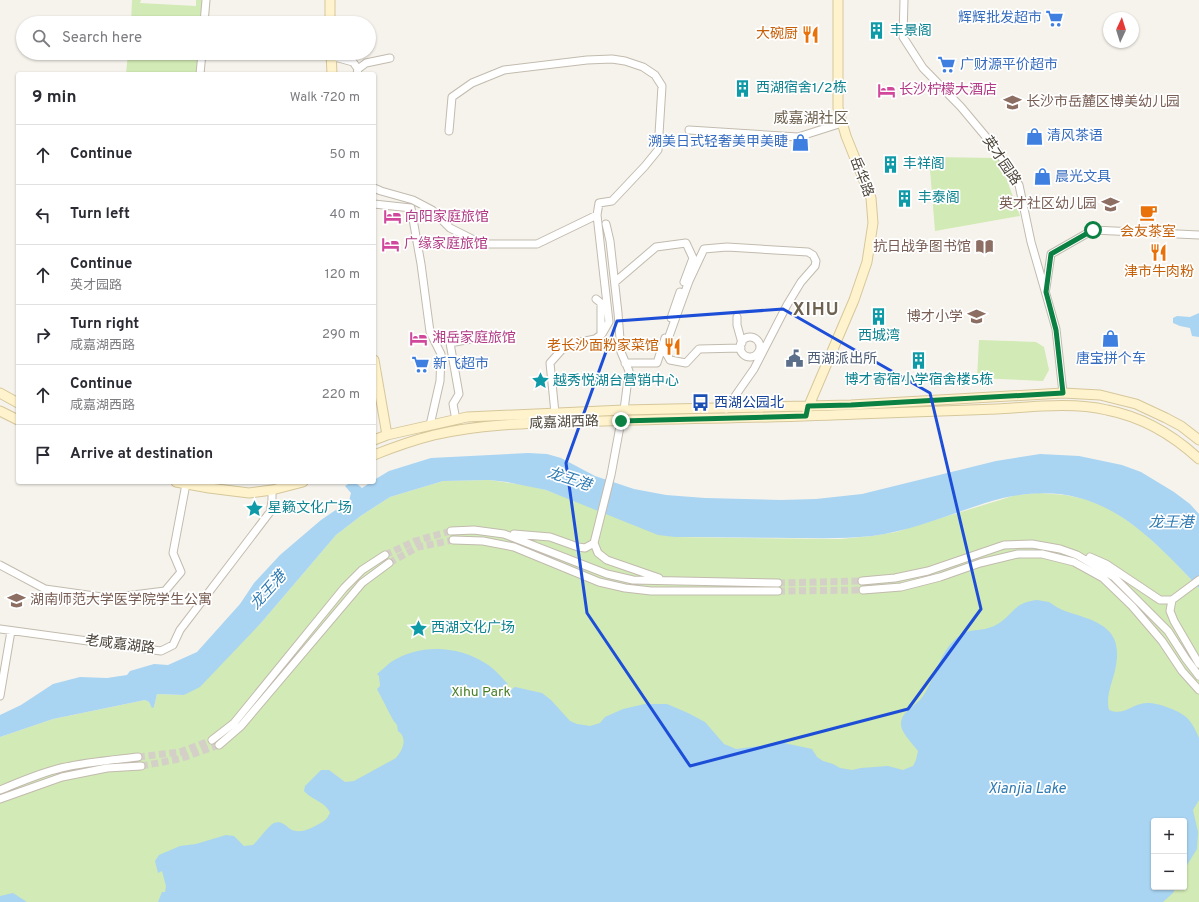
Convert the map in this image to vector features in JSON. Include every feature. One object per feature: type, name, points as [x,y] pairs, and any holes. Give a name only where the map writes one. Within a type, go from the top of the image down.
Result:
[{"type":"main road","points":[[330,0],[330,16]]},
{"type":"main road","name":"岳华路","points":[[806,416],[808,406],[858,288],[867,262],[873,223],[871,198],[846,136],[838,108],[838,0]]},
{"type":"main road","points":[[331,60],[332,72]]},
{"type":"main road","points":[[376,372],[387,435]]},
{"type":"main road","name":"咸嘉湖西路","points":[[376,439],[387,435],[467,417],[624,410],[726,409],[851,405],[1063,393],[1100,395],[1136,404],[1181,426],[1199,440]]},
{"type":"main road","points":[[0,394],[16,401]]},
{"type":"main road","name":"咸嘉湖西路","points":[[376,454],[407,443],[436,435],[468,429],[504,426],[1063,406],[1106,409],[1134,417],[1160,429],[1183,444],[1199,459]]},
{"type":"main road","points":[[0,411],[16,419]]},
{"type":"main road","points":[[186,484],[249,493],[272,490],[295,484]]},
{"type":"street","points":[[205,16],[206,0]]},
{"type":"street","name":"英才园路","points":[[904,0],[904,37],[919,62],[961,107],[997,150],[1019,184],[1031,242],[1056,330],[1063,393]]},
{"type":"street","points":[[347,60],[352,62],[357,71],[366,63],[390,58]]},
{"type":"street","points":[[200,72],[201,60]]},
{"type":"street","points":[[449,131],[452,97],[472,84],[504,70],[587,60],[625,60],[643,67],[655,75],[662,86],[658,150],[645,166],[612,200],[599,203],[597,215],[609,322],[602,334],[595,339],[566,345],[550,363],[555,413]]},
{"type":"street","points":[[688,130],[798,137],[842,123]]},
{"type":"street","points":[[376,189],[413,200],[432,210],[450,228],[478,238],[482,244],[537,244],[597,215]]},
{"type":"street","points":[[376,204],[411,208],[421,264],[430,332],[441,354],[440,381],[430,425]]},
{"type":"street","points":[[606,224],[615,282],[621,352],[629,371],[624,410]]},
{"type":"street","points":[[1046,292],[1051,254],[1093,230],[1199,236]]},
{"type":"street","points":[[615,282],[656,247],[686,243],[693,258],[657,363],[625,363]]},
{"type":"street","points":[[726,409],[754,369],[787,304],[801,282],[815,266],[816,261],[813,255],[808,252],[727,247],[704,249],[689,281],[668,339],[666,353],[670,360],[686,363],[699,349],[741,345],[737,317]]},
{"type":"street","points":[[596,299],[601,303],[602,334]]},
{"type":"street","points":[[456,420],[453,404],[459,394],[450,343],[471,340]]},
{"type":"street","points":[[621,421],[611,475],[594,543],[598,553],[607,560],[667,581]]},
{"type":"street","points":[[0,565],[45,589],[109,598],[165,591],[181,572],[173,553],[186,484]]},
{"type":"street","name":"老咸嘉湖路","points":[[0,629],[161,650],[172,645],[180,630],[270,512],[272,490]]},
{"type":"street","points":[[451,531],[474,530],[504,534],[550,537],[585,548],[594,543]]},
{"type":"street","points":[[504,534],[607,574],[633,580],[778,583]]},
{"type":"street","points":[[453,540],[483,541],[514,547],[599,582],[625,588],[651,591],[778,591]]},
{"type":"street","points":[[862,581],[895,578],[928,571],[1004,545],[1032,544],[1069,550],[1106,564],[1160,600],[1173,599],[1199,580]]},
{"type":"street","points":[[1057,548],[1077,555],[1114,577],[1168,631],[1199,676]]},
{"type":"street","points":[[863,590],[901,586],[940,577],[980,563],[1018,554],[1042,554],[1074,562],[1104,578],[1132,606],[1162,641],[1182,671],[1199,690]]},
{"type":"street","points":[[212,740],[234,723],[344,588],[362,570],[385,555]]},
{"type":"street","points":[[219,746],[242,726],[362,583],[389,563]]},
{"type":"street","points":[[1173,599],[1170,611],[1174,621],[1199,664]]},
{"type":"street","points":[[0,696],[12,631]]},
{"type":"street","points":[[0,790],[60,768],[90,762],[138,757]]},
{"type":"street","points":[[0,799],[62,777],[107,768],[140,766]]},
{"type":"highlighted area","points":[[783,309],[930,393],[981,609],[908,709],[690,766],[587,613],[566,463],[617,321]]},
{"type":"green space","points":[[132,0],[141,0],[140,3],[196,6],[196,0],[204,0],[203,16],[131,16]]},
{"type":"green space","points":[[127,60],[200,60],[199,72],[126,72]]},
{"type":"green space","points":[[929,157],[999,158],[1020,216],[935,231]]},
{"type":"green space","points":[[979,340],[1036,342],[1044,347],[1049,370],[1043,381],[977,378]]},
{"type":"green space","name":"Xihu Park","points":[[489,480],[525,485],[546,490],[675,537],[840,539],[872,536],[896,532],[1016,495],[1040,493],[1065,495],[1085,499],[1108,508],[1144,533],[1171,558],[1199,588],[1199,902],[0,902],[0,737],[53,719],[145,700],[149,702],[152,707],[154,707],[157,694],[184,695],[261,623],[336,535],[362,515],[390,497],[443,481]]},
{"type":"water","points":[[1199,313],[1199,337],[1192,336],[1190,328],[1173,323],[1173,318],[1177,316],[1190,317]]},
{"type":"water","name":"龙王港","points":[[528,453],[547,454],[561,458],[595,476],[634,489],[666,495],[705,498],[781,500],[816,499],[862,494],[996,461],[1040,454],[1079,456],[1122,465],[1141,472],[1174,492],[1190,504],[1199,514],[1199,588],[1153,541],[1130,523],[1106,508],[1080,498],[1052,494],[1021,495],[985,503],[915,527],[872,536],[852,538],[675,537],[658,535],[546,490],[489,480],[443,481],[390,497],[362,515],[336,535],[261,623],[200,687],[184,695],[157,694],[154,707],[152,708],[149,702],[145,700],[53,719],[0,737],[0,715],[21,705],[53,684],[80,677],[107,678],[127,675],[130,671],[154,664],[168,665],[197,652],[240,604],[254,583],[280,555],[321,520],[349,501],[351,493],[345,486],[348,484],[358,484],[362,488],[368,484],[376,484],[376,479],[389,471],[431,458]]},
{"type":"water","name":"Xianjia Lake","points":[[1037,600],[1049,602],[1063,610],[1096,622],[1111,633],[1117,652],[1115,671],[1108,699],[1109,710],[1120,712],[1143,703],[1152,703],[1173,709],[1188,719],[1199,738],[1199,800],[1193,810],[1198,832],[1197,849],[1187,865],[1187,818],[1151,818],[1151,890],[1174,890],[1163,902],[158,902],[162,892],[165,892],[166,886],[162,871],[158,873],[155,861],[159,855],[180,846],[196,844],[226,835],[234,836],[244,846],[253,845],[269,827],[277,822],[280,822],[296,831],[303,831],[311,828],[325,820],[330,813],[325,806],[304,791],[305,786],[321,770],[329,770],[345,782],[354,781],[396,758],[401,751],[404,741],[377,689],[380,686],[379,676],[377,674],[391,662],[402,656],[414,652],[438,649],[450,650],[474,657],[488,665],[497,673],[508,684],[505,687],[509,691],[515,687],[542,693],[551,700],[570,721],[577,724],[590,726],[600,723],[605,717],[623,709],[645,704],[667,704],[705,722],[724,744],[736,749],[784,743],[812,749],[817,757],[840,768],[852,770],[888,766],[903,770],[913,766],[918,751],[902,730],[902,719],[907,711],[923,696],[948,647],[954,640],[965,632],[986,629],[994,626],[1005,619],[1017,607]]},
{"type":"water","points":[[13,893],[27,902],[0,902],[0,896]]},
{"type":"tunnel","points":[[385,555],[415,541],[451,531]]},
{"type":"tunnel","points":[[389,563],[418,547],[453,540]]},
{"type":"tunnel","points":[[778,583],[862,581]]},
{"type":"tunnel","points":[[778,591],[863,590]]},
{"type":"tunnel","points":[[138,757],[180,752],[212,740]]},
{"type":"tunnel","points":[[141,766],[179,759],[219,745]]},
{"type":"place","name":"辉辉批发超市","points":[[1055,18]]},
{"type":"place","name":"丰景阁","points":[[877,31]]},
{"type":"place","name":"大碗厨","points":[[811,34]]},
{"type":"place","name":"广财源平价超市","points":[[947,65]]},
{"type":"place","name":"西湖宿舍1/2栋","points":[[743,88]]},
{"type":"place","name":"长沙柠檬大酒店","points":[[886,90]]},
{"type":"place","name":"长沙市岳麓区博美幼儿园","points":[[1013,102]]},
{"type":"place","name":"清风茶语","points":[[1034,136]]},
{"type":"place","name":"溯美日式轻奢美甲美睫","points":[[801,142]]},
{"type":"place","name":"丰祥阁","points":[[890,164]]},
{"type":"place","name":"晨光文具","points":[[1042,177]]},
{"type":"place","name":"丰泰阁","points":[[905,198]]},
{"type":"place","name":"英才社区幼儿园","points":[[1110,204]]},
{"type":"place","name":"会友茶室","points":[[1148,212]]},
{"type":"place","name":"向阳家庭旅馆","points":[[392,217]]},
{"type":"place","name":"广缘家庭旅馆","points":[[391,244]]},
{"type":"place","name":"抗日战争图书馆","points":[[984,247]]},
{"type":"place","name":"津市牛肉粉","points":[[1159,252]]},
{"type":"place","name":"西城湾","points":[[879,316]]},
{"type":"place","name":"博才小学","points":[[976,317]]},
{"type":"place","name":"湘岳家庭旅馆","points":[[419,338]]},
{"type":"place","name":"唐宝拼个车","points":[[1111,339]]},
{"type":"place","name":"老长沙面粉家菜馆","points":[[672,346]]},
{"type":"place","name":"西湖派出所","points":[[794,359]]},
{"type":"place","name":"博才寄宿小学宿舍楼5栋","points":[[919,360]]},
{"type":"place","name":"新飞超市","points":[[420,364]]},
{"type":"place","name":"越秀悦湖台营销中心","points":[[540,381]]},
{"type":"place","name":"西湖公园北","points":[[701,403]]},
{"type":"place","name":"星籁文化广场","points":[[255,508]]},
{"type":"place","name":"湖南师范大学医学院学生公寓","points":[[17,600]]},
{"type":"place","name":"西湖文化广场","points":[[418,628]]},
{"type":"district","name":"威嘉湖社区","points":[[811,119]]},
{"type":"district","name":"XIHU","points":[[816,310]]},
{"type":"route","points":[[621,421],[806,416],[808,406],[1063,393],[1056,330],[1046,292],[1051,254],[1093,230]]}]
